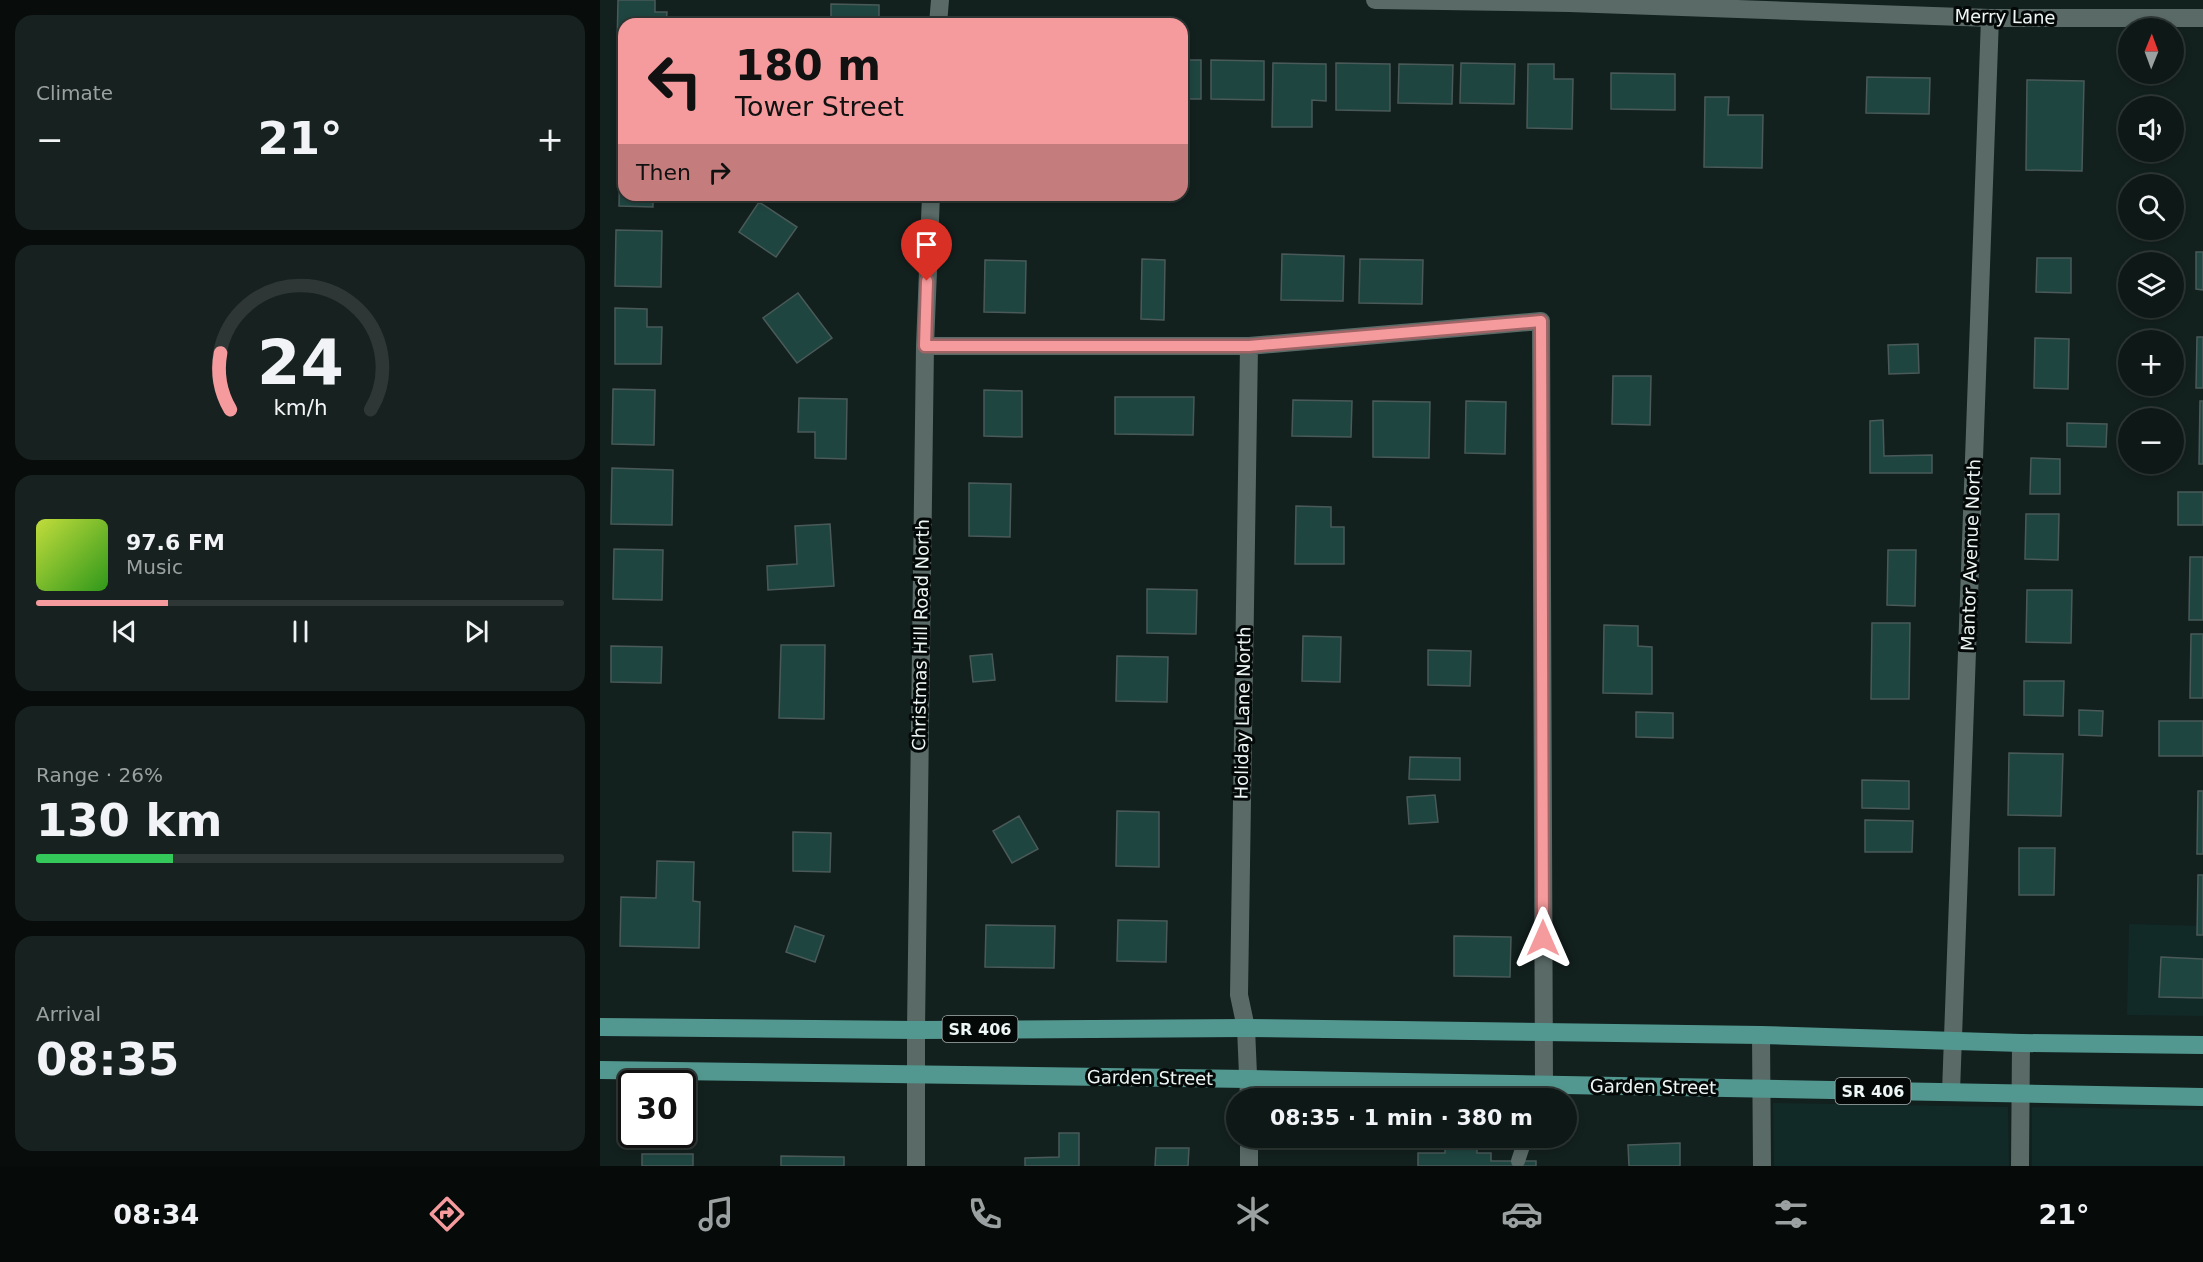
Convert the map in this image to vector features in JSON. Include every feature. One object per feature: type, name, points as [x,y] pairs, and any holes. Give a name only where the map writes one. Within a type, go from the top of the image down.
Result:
[{"type":"main road","name":"SR 406","points":[[600,1027],[916,1030],[1246,1028],[1761,1035],[1954,1042],[2203,1045]]},
{"type":"main road","name":"Garden Street","points":[[600,1070],[1249,1079],[1451,1088]]},
{"type":"main road","name":"Garden Street","points":[[1577,1092],[1761,1089],[2203,1097]]},
{"type":"street","points":[[938,18],[939,0]]},
{"type":"street","name":"Merry Lane","points":[[1375,0],[1569,1],[1990,18],[2203,18]]},
{"type":"street","name":"Mantor Avenue North","points":[[1951,1092],[1990,18]]},
{"type":"street","name":"Christmas Hill Road North","points":[[916,1166],[915,1075],[925,346],[931,201]]},
{"type":"street","points":[[925,346],[1249,346],[1541,321],[1544,1033],[1541,1088]]},
{"type":"street","name":"Holiday Lane North","points":[[1249,346],[1239,995],[1246,1028],[1249,1088]]},
{"type":"street","points":[[1761,1035],[1762,1166]]},
{"type":"street","points":[[2020,1166],[2021,1043]]},
{"type":"street","points":[[1249,1148],[1249,1166]]},
{"type":"lane","points":[[1518,1161],[1522,1148]]},
{"type":"shaded area","points":[[2129,924],[2203,926],[2203,1016],[2127,1015]]},
{"type":"shaded area","points":[[1773,1103],[2008,1107],[2009,1166],[1774,1166]]},
{"type":"shaded area","points":[[2032,1107],[2203,1110],[2203,1166],[2032,1166]]},
{"type":"building","points":[[618,0],[655,0],[655,12],[667,12],[666,18],[618,18],[617,48]]},
{"type":"building","points":[[831,4],[879,5],[879,18],[831,18]]},
{"type":"building","points":[[1188,60],[1201,60],[1201,99],[1188,99]]},
{"type":"building","points":[[1211,60],[1264,61],[1264,100],[1211,99]]},
{"type":"building","points":[[1273,63],[1326,64],[1326,101],[1312,100],[1312,127],[1272,127]]},
{"type":"building","points":[[1336,63],[1390,64],[1390,111],[1336,110]]},
{"type":"building","points":[[1461,63],[1515,64],[1514,104],[1460,103]]},
{"type":"building","points":[[1399,64],[1453,65],[1452,104],[1398,103]]},
{"type":"building","points":[[1528,64],[1554,64],[1554,79],[1573,79],[1572,129],[1527,128]]},
{"type":"building","points":[[618,69],[618,127],[617,127]]},
{"type":"building","points":[[1611,73],[1675,74],[1675,110],[1611,109]]},
{"type":"building","points":[[1867,77],[1930,78],[1929,114],[1866,113]]},
{"type":"building","points":[[2027,80],[2084,81],[2082,171],[2026,170]]},
{"type":"building","points":[[1705,97],[1729,97],[1728,115],[1763,115],[1762,168],[1704,167]]},
{"type":"building","points":[[619,201],[653,201],[653,207],[619,206]]},
{"type":"building","points":[[759,202],[797,227],[776,257],[739,232]]},
{"type":"building","points":[[616,230],[662,231],[661,287],[615,286]]},
{"type":"building","points":[[2196,252],[2203,252],[2203,290],[2196,289]]},
{"type":"building","points":[[1282,254],[1344,256],[1343,301],[1281,300]]},
{"type":"building","points":[[2037,258],[2071,258],[2071,293],[2036,292]]},
{"type":"building","points":[[1142,259],[1165,260],[1164,320],[1141,319]]},
{"type":"building","points":[[1360,259],[1423,260],[1422,304],[1359,303]]},
{"type":"building","points":[[985,260],[1026,261],[1025,313],[984,312]]},
{"type":"building","points":[[798,293],[832,338],[797,363],[763,318]]},
{"type":"building","points":[[615,308],[647,309],[647,327],[662,327],[661,364],[615,364]]},
{"type":"building","points":[[2197,337],[2203,337],[2203,388],[2196,388]]},
{"type":"building","points":[[2035,338],[2069,339],[2068,389],[2034,388]]},
{"type":"building","points":[[1918,344],[1919,373],[1889,374],[1888,345]]},
{"type":"building","points":[[1613,376],[1651,376],[1650,425],[1612,424]]},
{"type":"building","points":[[613,389],[655,390],[654,445],[612,444]]},
{"type":"building","points":[[984,390],[1022,391],[1022,437],[984,436]]},
{"type":"building","points":[[1115,397],[1194,397],[1193,435],[1115,434]]},
{"type":"building","points":[[799,398],[847,399],[846,459],[815,458],[815,432],[798,432]]},
{"type":"building","points":[[1293,400],[1352,401],[1351,437],[1292,436]]},
{"type":"building","points":[[1373,401],[1430,402],[1429,458],[1373,457]]},
{"type":"building","points":[[1466,401],[1506,402],[1505,454],[1465,453]]},
{"type":"building","points":[[2200,401],[2203,401],[2203,464],[2199,464]]},
{"type":"building","points":[[1883,420],[1884,456],[1932,455],[1932,473],[1870,473],[1870,421]]},
{"type":"building","points":[[2067,423],[2107,424],[2106,447],[2067,446]]},
{"type":"building","points":[[2031,458],[2060,459],[2060,494],[2030,494]]},
{"type":"building","points":[[612,468],[673,470],[672,525],[611,524]]},
{"type":"building","points":[[969,483],[1011,484],[1010,537],[969,536]]},
{"type":"building","points":[[2178,492],[2203,492],[2203,525],[2178,525]]},
{"type":"building","points":[[1296,506],[1331,507],[1331,527],[1344,527],[1344,564],[1295,564]]},
{"type":"building","points":[[2026,514],[2059,514],[2058,560],[2025,559]]},
{"type":"building","points":[[830,524],[834,586],[768,590],[767,566],[797,564],[795,526]]},
{"type":"building","points":[[614,549],[663,550],[662,600],[613,599]]},
{"type":"building","points":[[1888,550],[1916,550],[1915,606],[1887,605]]},
{"type":"building","points":[[2190,557],[2203,557],[2203,620],[2189,620]]},
{"type":"building","points":[[1147,589],[1197,590],[1196,634],[1147,633]]},
{"type":"building","points":[[2027,590],[2072,590],[2071,643],[2026,642]]},
{"type":"building","points":[[1872,623],[1910,623],[1909,699],[1871,699]]},
{"type":"building","points":[[1604,625],[1638,626],[1638,646],[1652,647],[1652,694],[1603,693]]},
{"type":"building","points":[[2191,634],[2203,634],[2203,698],[2190,698]]},
{"type":"building","points":[[1303,636],[1341,637],[1340,682],[1302,681]]},
{"type":"building","points":[[781,645],[825,645],[824,719],[779,718]]},
{"type":"building","points":[[611,646],[662,647],[661,683],[611,682]]},
{"type":"building","points":[[1428,650],[1471,651],[1470,686],[1428,685]]},
{"type":"building","points":[[992,654],[995,680],[973,682],[970,656]]},
{"type":"building","points":[[1117,656],[1168,657],[1167,702],[1116,701]]},
{"type":"building","points":[[2024,681],[2064,681],[2063,716],[2024,715]]},
{"type":"building","points":[[2079,710],[2103,711],[2102,736],[2079,735]]},
{"type":"building","points":[[1636,712],[1673,713],[1673,738],[1636,737]]},
{"type":"building","points":[[2159,721],[2203,721],[2203,756],[2159,756]]},
{"type":"building","points":[[2009,753],[2063,754],[2061,816],[2008,815]]},
{"type":"building","points":[[1410,757],[1460,758],[1460,780],[1409,779]]},
{"type":"building","points":[[1862,780],[1909,781],[1909,809],[1862,808]]},
{"type":"building","points":[[2198,791],[2203,791],[2203,854],[2197,854]]},
{"type":"building","points":[[1435,795],[1438,822],[1409,824],[1407,797]]},
{"type":"building","points":[[1117,811],[1159,812],[1159,867],[1116,866]]},
{"type":"building","points":[[1019,816],[1038,849],[1012,863],[993,831]]},
{"type":"building","points":[[1865,820],[1913,821],[1912,852],[1865,852]]},
{"type":"building","points":[[793,832],[831,833],[830,872],[793,871]]},
{"type":"building","points":[[2019,848],[2055,848],[2054,895],[2019,895]]},
{"type":"building","points":[[657,861],[694,862],[693,901],[700,902],[699,948],[620,946],[621,897],[656,898]]},
{"type":"building","points":[[2198,875],[2203,875],[2203,935],[2197,935]]},
{"type":"building","points":[[1118,920],[1167,921],[1166,962],[1117,961]]},
{"type":"building","points":[[986,925],[1055,926],[1054,968],[985,967]]},
{"type":"building","points":[[795,926],[824,936],[815,962],[786,952]]},
{"type":"building","points":[[1454,936],[1511,937],[1510,977],[1454,976]]},
{"type":"building","points":[[2161,957],[2203,959],[2203,998],[2159,997]]},
{"type":"building","points":[[1059,1133],[1079,1133],[1079,1166],[1025,1166],[1025,1158],[1059,1157]]},
{"type":"building","points":[[1680,1143],[1680,1166],[1629,1166],[1628,1145]]},
{"type":"building","points":[[1156,1148],[1189,1148],[1188,1166],[1155,1166]]},
{"type":"building","points":[[1445,1149],[1477,1149],[1477,1153],[1491,1153],[1491,1161],[1536,1161],[1536,1166],[1418,1166],[1418,1153],[1445,1153]]},
{"type":"building","points":[[642,1154],[693,1154],[693,1166],[642,1166]]},
{"type":"building","points":[[781,1156],[844,1157],[844,1166],[781,1166]]},
{"type":"route","points":[[927,281],[925,346],[1249,346],[1541,321],[1543,938]]}]
